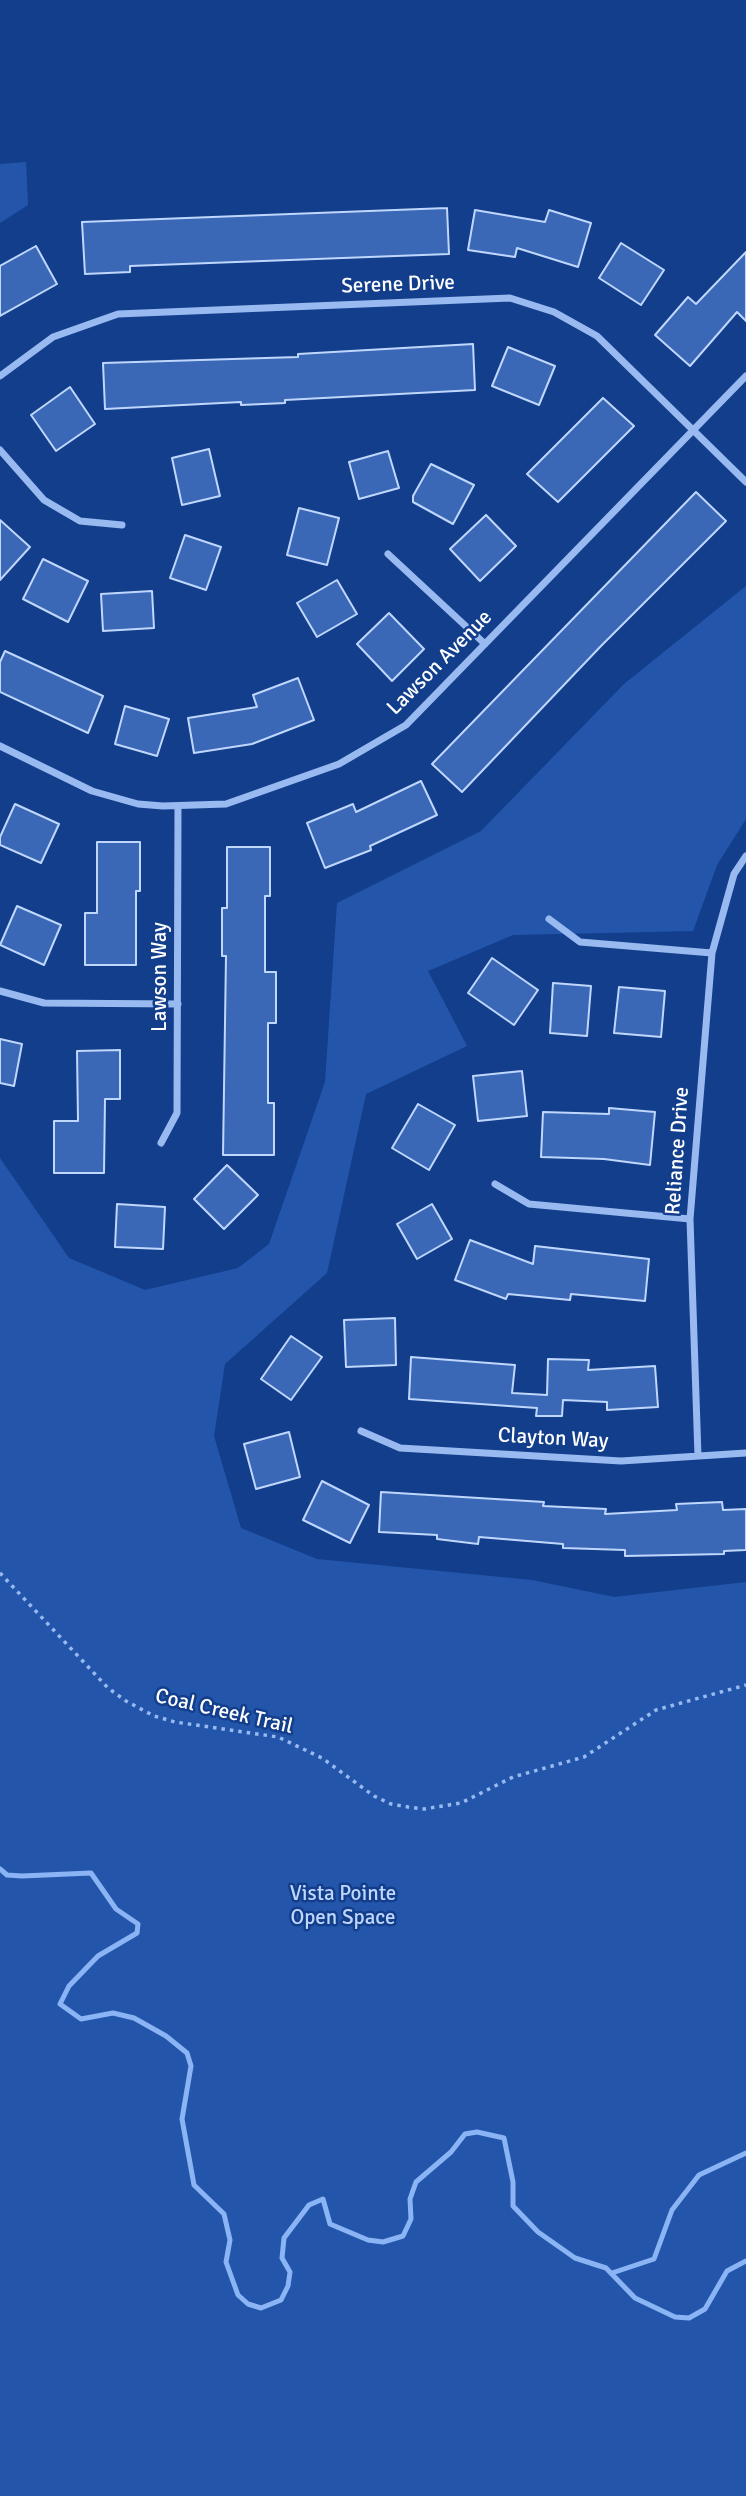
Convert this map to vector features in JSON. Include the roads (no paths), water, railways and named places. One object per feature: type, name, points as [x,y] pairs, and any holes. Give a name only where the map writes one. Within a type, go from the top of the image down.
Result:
[{"type":"street","name":"Serene Drive","points":[[0,376],[53,337],[118,314],[510,298],[554,312],[597,336],[746,482]]},
{"type":"street","name":"Lawson Avenue","points":[[0,746],[92,791],[138,804],[178,807],[226,804],[339,764],[406,725],[746,376]]},
{"type":"street","points":[[0,450],[44,500],[80,521],[122,525]]},
{"type":"street","points":[[388,554],[485,644]]},
{"type":"street","name":"Lawson Way","points":[[161,1143],[177,1113],[178,807]]},
{"type":"street","name":"Reliance Drive","points":[[698,1456],[690,1219],[712,953],[734,874],[746,856]]},
{"type":"street","points":[[549,919],[579,942],[712,953]]},
{"type":"street","points":[[0,991],[44,1003],[178,1004]]},
{"type":"street","points":[[495,1184],[529,1203],[690,1219]]},
{"type":"street","name":"Clayton Way","points":[[361,1431],[401,1448],[621,1461],[746,1453]]},
{"type":"waterway","points":[[0,1869],[7,1875],[22,1876],[91,1873],[116,1909],[138,1924],[137,1933],[98,1956],[69,1986],[60,2004],[81,2019],[113,2013],[134,2018],[166,2036],[187,2053],[191,2066],[182,2119],[194,2185],[224,2214],[230,2240],[226,2262],[238,2295],[248,2304],[261,2308],[281,2300],[288,2286],[290,2272],[282,2258],[284,2238],[309,2205],[323,2199],[330,2224],[368,2240],[383,2242],[403,2236],[411,2219],[410,2199],[416,2182],[451,2152],[465,2134],[477,2132],[504,2138],[513,2182],[513,2206],[538,2232],[575,2258],[606,2268],[635,2298],[675,2317],[689,2318],[705,2309],[727,2271],[746,2261]]},
{"type":"waterway","points":[[612,2273],[654,2259],[672,2210],[699,2175],[746,2153]]},
{"type":"park label","name":"Vista Pointe Open Space","points":[[343,1906]]}]
